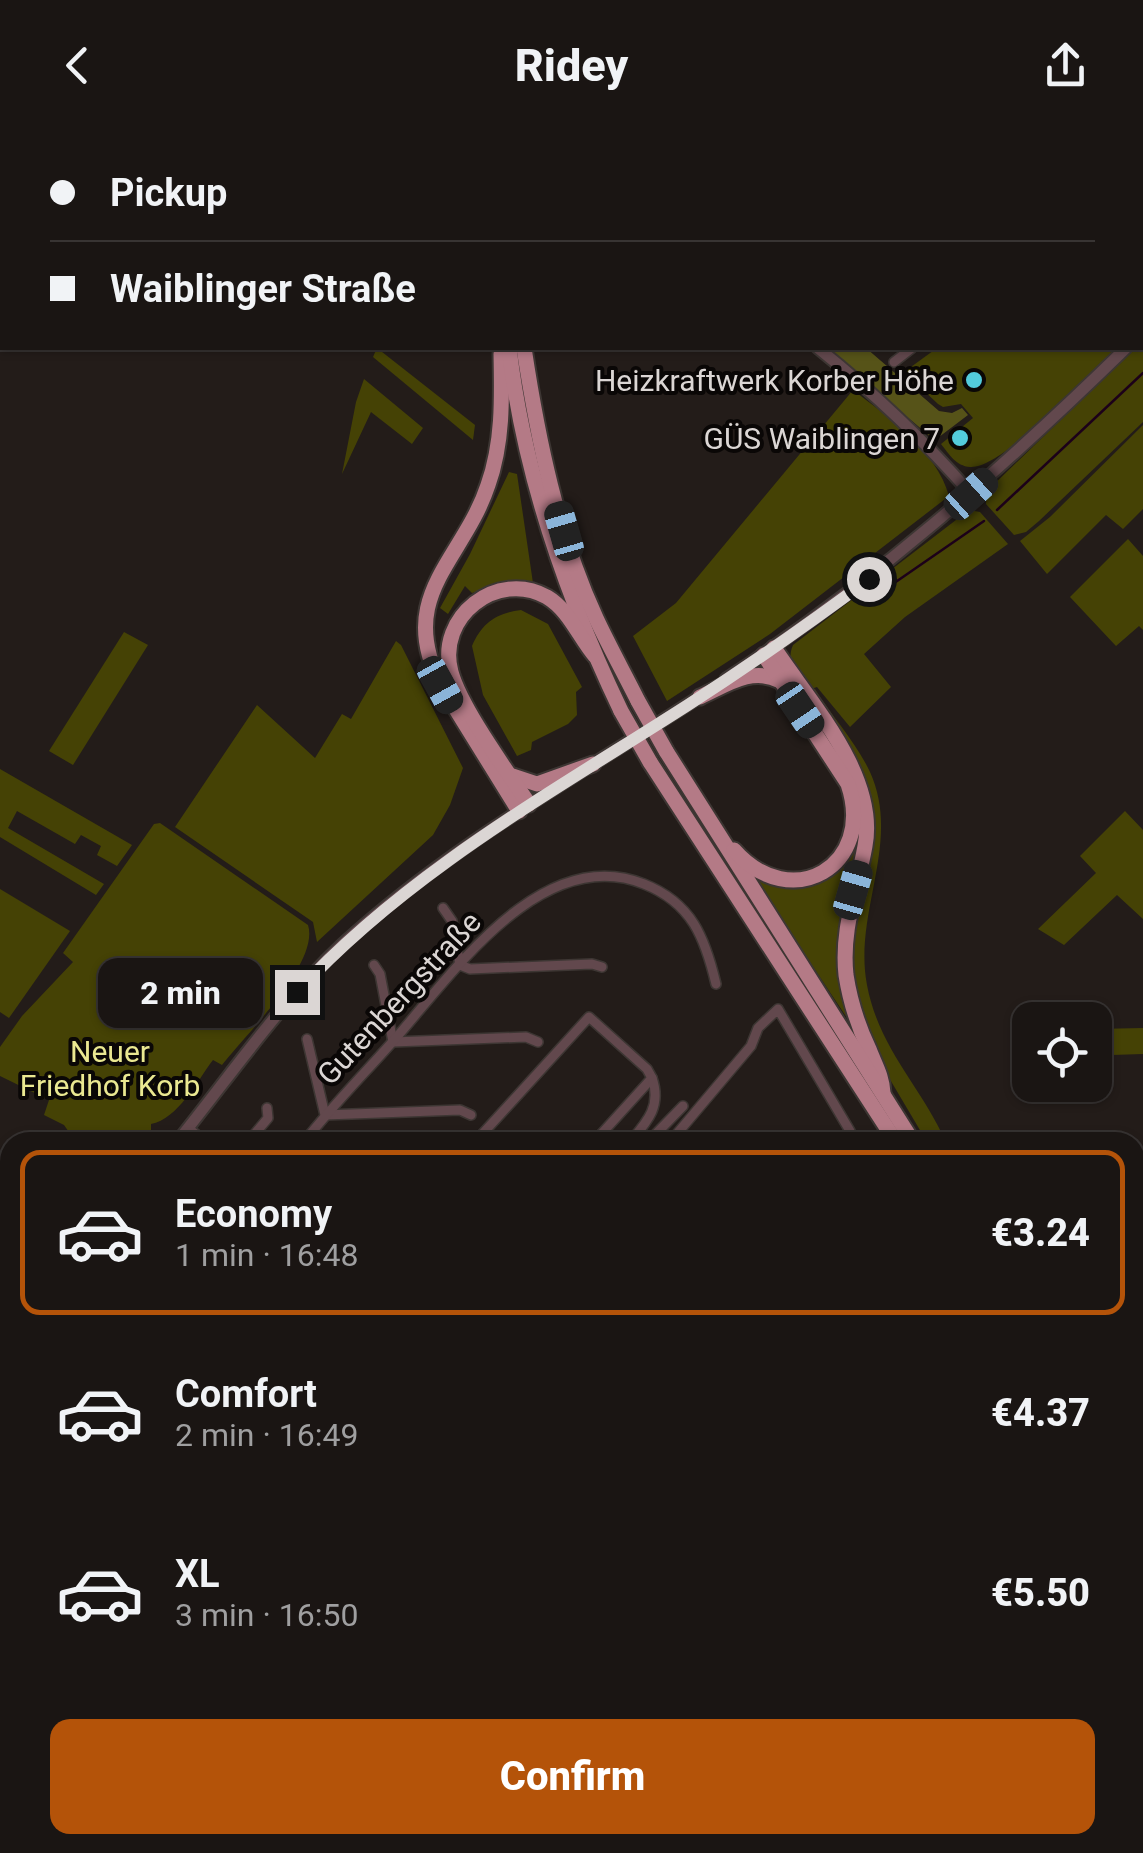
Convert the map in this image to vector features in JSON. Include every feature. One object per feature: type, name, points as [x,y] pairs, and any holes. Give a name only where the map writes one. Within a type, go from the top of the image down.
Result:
[{"type":"highway","points":[[504,350],[500,354],[500,425],[489,484],[436,579],[426,628],[436,676],[524,808]]},
{"type":"highway","points":[[506,350],[532,478],[595,656],[650,762],[890,1132]]},
{"type":"highway","points":[[524,350],[546,472],[596,618],[666,751],[907,1132]]},
{"type":"highway","points":[[524,808],[451,672],[452,636],[464,612],[484,596],[510,588],[537,593],[560,608],[595,656]]},
{"type":"highway","points":[[714,828],[752,868],[764,876],[786,881],[821,873],[845,850],[855,818],[848,784],[784,684],[769,651]]},
{"type":"highway","points":[[769,651],[847,759],[862,791],[866,842],[847,917],[845,956],[852,1002],[882,1076],[883,1092]]},
{"type":"highway","points":[[700,697],[758,674],[784,684]]},
{"type":"highway","points":[[508,772],[524,782],[537,784],[593,764]]},
{"type":"street","points":[[820,350],[878,396],[932,448],[971,494]]},
{"type":"street","points":[[894,362],[909,350]]},
{"type":"street","points":[[187,1132],[270,1020],[334,954],[404,892],[524,808],[769,651],[883,568],[971,494],[1124,350]]},
{"type":"street","name":"Gutenbergstraße","points":[[312,1132],[504,921],[556,888],[586,876],[614,875],[650,886],[688,913],[708,950],[716,984]]},
{"type":"street","points":[[443,908],[452,920],[460,965],[470,969],[592,964],[602,967]]},
{"type":"street","points":[[374,965],[380,976],[393,1042],[526,1036],[538,1042]]},
{"type":"street","points":[[679,1132],[752,1046],[758,1028],[778,1009],[849,1132]]},
{"type":"street","points":[[484,1132],[588,1017],[652,1078],[656,1098],[652,1116],[638,1132]]},
{"type":"street","points":[[306,1039],[325,1114],[460,1110],[471,1116]]},
{"type":"street","points":[[603,1132],[652,1078]]},
{"type":"street","points":[[658,1132],[683,1106]]},
{"type":"street","points":[[256,1132],[268,1118],[267,1108]]},
{"type":"green space","points":[[380,350],[475,425],[473,440],[373,357]]},
{"type":"green space","points":[[934,350],[1117,350],[1024,437],[985,464],[970,467],[957,462],[941,444],[973,418],[961,404],[938,404],[904,372]]},
{"type":"green space","points":[[1133,350],[1143,350],[1143,422],[1039,521],[1026,532],[1014,535],[986,504],[987,491]]},
{"type":"green space","points":[[364,379],[423,428],[412,444],[371,412],[342,474],[356,402]]},
{"type":"green space","points":[[853,390],[922,450],[934,464],[949,496],[770,634],[667,701],[633,636],[676,603]]},
{"type":"green space","points":[[1143,425],[1143,509],[1123,529],[1106,515],[1047,574],[1020,541],[1050,517]]},
{"type":"green space","points":[[509,472],[517,474],[533,583],[508,582],[472,593],[465,586],[448,614],[440,608]]},
{"type":"green space","points":[[969,510],[980,512],[1008,544],[905,617],[864,654],[891,687],[850,727],[817,687],[808,690],[800,679],[792,663],[793,645]]},
{"type":"green space","points":[[1128,539],[1143,556],[1143,630],[1139,626],[1116,646],[1070,597]]},
{"type":"green space","points":[[521,610],[548,624],[582,687],[576,692],[577,715],[568,724],[532,742],[531,750],[517,756],[483,695],[472,646],[491,620]]},
{"type":"green space","points":[[124,632],[148,645],[73,765],[49,751]]},
{"type":"green space","points":[[396,641],[463,768],[450,805],[433,835],[317,942],[313,922],[175,827],[257,705],[315,758],[342,714],[351,719]]},
{"type":"green space","points":[[775,664],[836,748],[864,830],[843,927],[857,1033],[752,875],[819,878],[859,817]]},
{"type":"green space","points":[[815,689],[851,740],[870,772],[878,798],[879,851],[864,958],[867,985],[881,1029],[941,1132],[921,1132],[882,1066],[856,999],[850,943],[872,821],[809,692]]},
{"type":"green space","points":[[0,769],[132,845],[117,866],[97,855],[101,846],[81,835],[75,844],[17,811],[8,828],[104,884],[96,895],[0,837]]},
{"type":"green space","points":[[1125,811],[1143,830],[1143,919],[1117,895],[1064,945],[1038,929],[1096,873],[1080,856]]},
{"type":"green space","name":"Neuer Friedhof Korb","points":[[160,823],[308,925],[309,941],[292,978],[262,1018],[222,1065],[213,1060],[178,1107],[151,1124],[151,1132],[69,1132],[64,1125],[44,1115],[49,1100],[0,1076],[0,1047],[22,1016],[73,962],[63,953],[154,824]]},
{"type":"green space","points":[[0,889],[70,931],[9,1018],[0,1012]]},
{"type":"green space","points":[[1143,1028],[1143,1054],[1112,1055],[1112,1029]]},
{"type":"shaded area","points":[[828,350],[868,350],[939,411],[952,413],[962,408],[968,415],[932,438]]},
{"type":"waterway","points":[[997,510],[1143,373]]},
{"type":"waterway","points":[[887,588],[984,521]]},
{"type":"place","name":"Heizkraftwerk Korber Höhe","points":[[974,380]]},
{"type":"place","name":"GÜS Waiblingen 7","points":[[960,438]]},
{"type":"route","points":[[297,992],[344,944],[432,870],[690,704],[869,579]]}]
